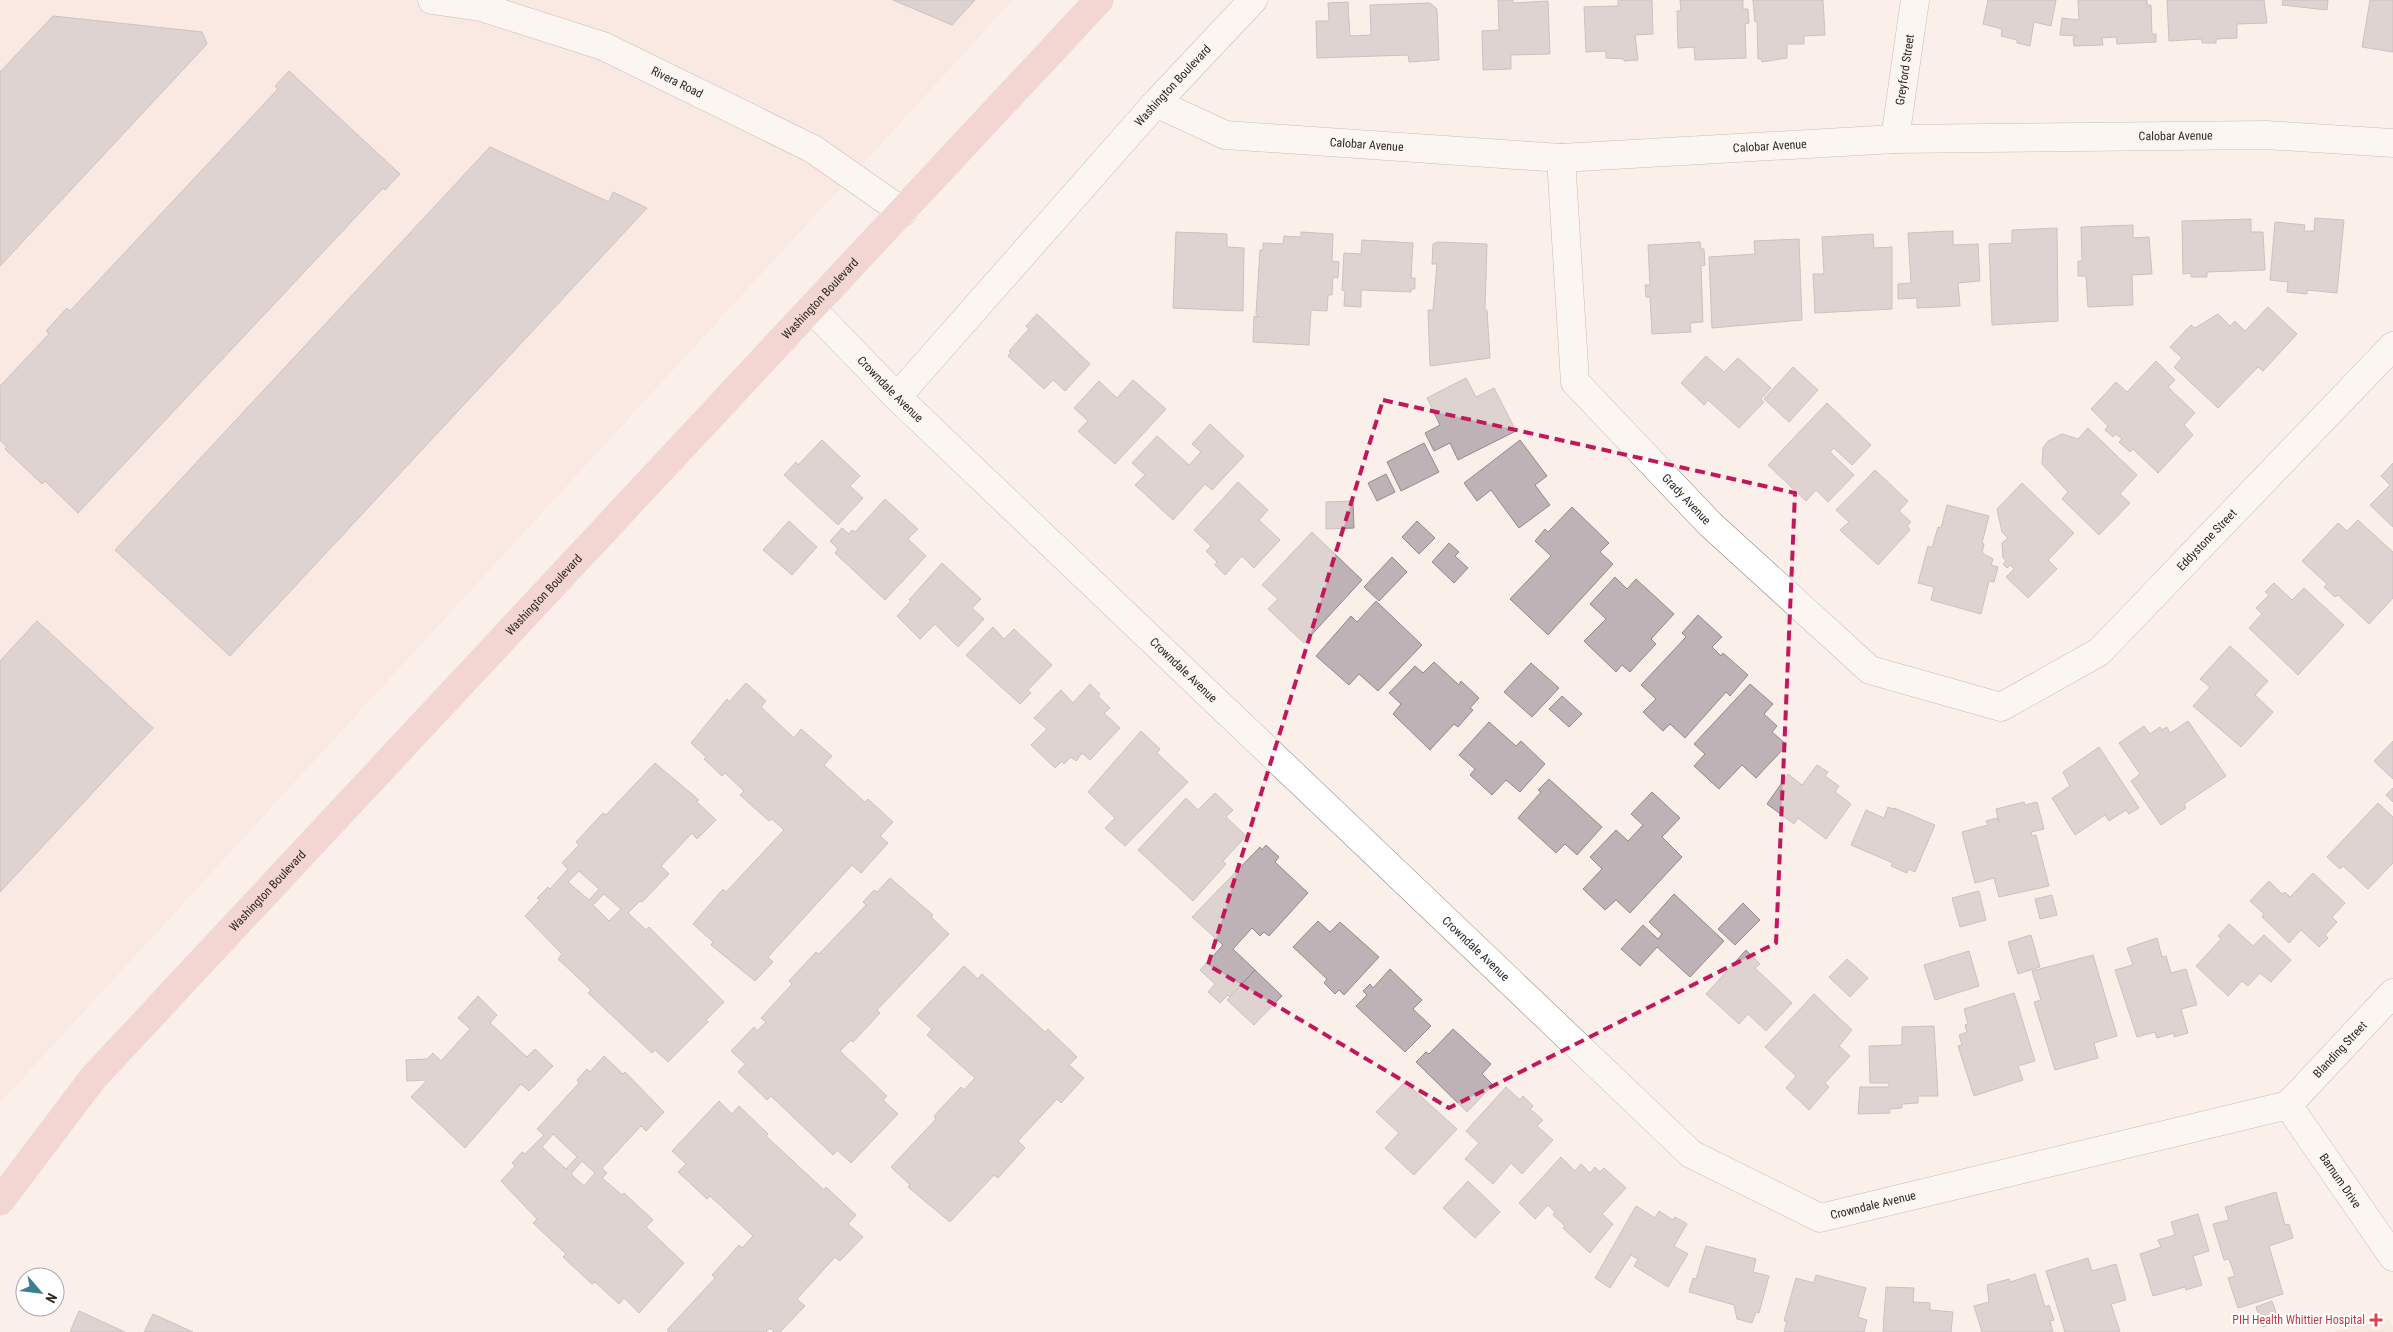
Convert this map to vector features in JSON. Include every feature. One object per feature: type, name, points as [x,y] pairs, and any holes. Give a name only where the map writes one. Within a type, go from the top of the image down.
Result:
[{"type":"main road","name":"Washington Boulevard","points":[[0,1201],[93,1078],[1100,0]]},
{"type":"street","name":"Rivera Road","points":[[432,0],[481,7],[603,46],[813,149],[903,212]]},
{"type":"street","name":"Washington Boulevard","points":[[897,397],[1156,103],[1253,0]]},
{"type":"street","name":"Greyford Street","points":[[1895,139],[1915,0]]},
{"type":"street","name":"Calobar Avenue","points":[[1156,103],[1225,135],[1561,158],[1895,139],[2266,135],[2393,143]]},
{"type":"street","name":"Grady Avenue","points":[[1561,158],[1575,382],[1710,524],[1870,670],[2000,707]]},
{"type":"street","name":"Crowndale Avenue","points":[[812,310],[897,397],[1691,1154],[1820,1218],[2288,1105]]},
{"type":"street","name":"Eddystone Street","points":[[2000,707],[2099,652],[2393,346]]},
{"type":"street","name":"Blanding Street","points":[[2288,1105],[2393,993]]},
{"type":"street","name":"Barnum Drive","points":[[2288,1105],[2393,1257]]},
{"type":"highlighted area","points":[[1383,400],[1795,493],[1776,943],[1449,1108],[1208,965]]},
{"type":"shaded area","points":[[0,0],[1013,0],[0,1103]]},
{"type":"shaded area","name":"PIH Health Whittier Hospital","points":[[2381,1314],[2393,1326],[2393,1332],[2333,1332]]},
{"type":"building","points":[[893,0],[975,0],[952,25]]},
{"type":"building","points":[[1498,0],[1513,0],[1513,3],[1548,1],[1550,54],[1511,55],[1511,69],[1483,70],[1482,31],[1499,30]]},
{"type":"building","points":[[1618,0],[1652,0],[1653,34],[1635,35],[1638,60],[1624,61],[1624,59],[1606,58],[1606,51],[1586,52],[1584,7],[1618,6]]},
{"type":"building","points":[[1680,0],[1743,0],[1743,9],[1748,9],[1749,23],[1745,24],[1746,58],[1695,60],[1694,47],[1678,48],[1677,11],[1681,11]]},
{"type":"building","points":[[1753,0],[1823,0],[1825,35],[1804,36],[1804,44],[1787,44],[1787,58],[1762,62],[1761,59],[1758,59],[1757,21],[1755,22]]},
{"type":"building","points":[[1988,0],[2056,0],[2051,26],[2034,22],[2030,46],[2017,43],[2017,40],[2001,36],[2002,29],[1983,24]]},
{"type":"building","points":[[2078,0],[2147,0],[2147,5],[2151,5],[2152,34],[2156,34],[2156,42],[2117,44],[2116,37],[2102,38],[2103,45],[2074,46],[2073,38],[2076,36],[2060,35],[2062,18],[2079,20]]},
{"type":"building","points":[[2167,0],[2264,0],[2267,23],[2237,24],[2237,38],[2216,39],[2216,43],[2202,43],[2202,39],[2169,41]]},
{"type":"building","points":[[2283,0],[2328,0],[2327,10],[2282,5]]},
{"type":"building","points":[[2370,0],[2393,0],[2393,52],[2362,47]]},
{"type":"building","points":[[1348,2],[1350,36],[1371,35],[1370,5],[1430,3],[1437,9],[1439,60],[1409,62],[1408,55],[1317,58],[1316,21],[1329,21],[1328,3]]},
{"type":"building","points":[[53,16],[202,32],[207,44],[0,266],[0,72]]},
{"type":"building","points":[[289,71],[400,174],[385,190],[383,188],[78,513],[45,481],[42,484],[5,449],[7,447],[0,440],[0,386],[49,334],[46,331],[67,308],[70,311],[278,89],[275,86]]},
{"type":"building","points":[[490,147],[609,202],[613,192],[647,208],[230,656],[115,550]]},
{"type":"building","points":[[2315,218],[2344,220],[2337,293],[2307,290],[2307,294],[2287,292],[2288,282],[2270,280],[2275,222],[2305,225],[2304,231],[2314,231]]},
{"type":"building","points":[[2251,219],[2251,232],[2263,232],[2265,270],[2207,272],[2207,277],[2191,277],[2191,273],[2183,274],[2182,221]]},
{"type":"building","points":[[2133,225],[2133,238],[2149,237],[2152,274],[2132,275],[2133,305],[2088,307],[2086,276],[2078,276],[2078,261],[2082,261],[2081,227]]},
{"type":"building","points":[[2057,228],[2058,321],[1992,325],[1989,244],[2012,243],[2012,230]]},
{"type":"building","points":[[1953,231],[1953,245],[1978,244],[1980,281],[1958,283],[1960,306],[1917,308],[1917,298],[1898,299],[1898,284],[1911,283],[1908,233]]},
{"type":"building","points":[[1176,232],[1227,234],[1227,247],[1244,248],[1243,311],[1173,308]]},
{"type":"building","points":[[1301,232],[1333,234],[1332,261],[1339,262],[1338,278],[1333,277],[1332,295],[1328,295],[1327,311],[1311,310],[1309,345],[1253,342],[1254,316],[1259,317],[1256,314],[1260,250],[1263,250],[1263,243],[1283,244],[1284,236],[1301,237]]},
{"type":"building","points":[[1873,234],[1874,248],[1892,247],[1892,309],[1815,313],[1813,274],[1824,274],[1822,237]]},
{"type":"building","points":[[1799,239],[1802,320],[1712,328],[1709,257],[1755,254],[1754,241]]},
{"type":"building","points":[[1362,240],[1413,243],[1411,278],[1415,278],[1415,289],[1411,289],[1411,292],[1361,290],[1361,307],[1344,306],[1345,291],[1342,290],[1344,253],[1361,254]]},
{"type":"building","points":[[1438,242],[1487,244],[1485,310],[1487,310],[1490,358],[1430,366],[1428,310],[1433,310],[1437,264],[1432,264],[1433,244]]},
{"type":"building","points":[[1700,242],[1701,249],[1704,249],[1705,265],[1701,266],[1703,322],[1690,323],[1691,332],[1652,334],[1650,297],[1646,297],[1645,285],[1650,285],[1648,245]]},
{"type":"building","points":[[2268,307],[2297,334],[2263,371],[2258,367],[2218,408],[2174,367],[2182,358],[2170,347],[2191,325],[2195,328],[2218,314],[2230,326],[2235,321],[2245,331]]},
{"type":"building","points":[[1037,314],[1090,364],[1065,391],[1053,380],[1044,389],[1008,356],[1011,352],[1009,351],[1029,329],[1026,326]]},
{"type":"building","points":[[1706,356],[1724,372],[1738,358],[1771,388],[1761,399],[1764,402],[1739,428],[1708,400],[1704,405],[1681,383]]},
{"type":"building","points":[[2156,361],[2175,380],[2168,387],[2195,413],[2184,425],[2193,435],[2158,473],[2133,449],[2130,452],[2119,442],[2122,439],[2116,434],[2113,437],[2105,430],[2108,426],[2091,409],[2116,382],[2127,392]]},
{"type":"building","points":[[1793,367],[1818,390],[1789,422],[1764,399]]},
{"type":"building","points":[[1466,378],[1476,397],[1494,388],[1516,431],[1458,460],[1450,443],[1434,451],[1425,433],[1440,425],[1427,398]]},
{"type":"building","points":[[1133,380],[1166,409],[1115,464],[1078,431],[1088,421],[1074,408],[1099,381],[1117,398]]},
{"type":"building","points":[[1827,403],[1871,445],[1852,465],[1834,448],[1830,452],[1854,475],[1828,502],[1816,490],[1806,501],[1768,465]]},
{"type":"building","points":[[1210,424],[1244,456],[1212,490],[1205,484],[1173,520],[1135,485],[1145,475],[1132,463],[1157,436],[1189,465],[1201,452],[1192,444]]},
{"type":"building","points":[[2088,428],[2137,475],[2120,494],[2130,503],[2099,535],[2062,499],[2068,492],[2042,464],[2043,448],[2048,441],[2062,434],[2078,439]]},
{"type":"building","points":[[822,440],[860,476],[850,486],[863,498],[838,525],[784,475],[796,462],[798,465]]},
{"type":"building","points":[[1520,440],[1547,476],[1535,485],[1550,505],[1519,528],[1491,490],[1477,501],[1464,483]]},
{"type":"building","points":[[1424,443],[1439,472],[1401,491],[1387,462]]},
{"type":"building","points":[[2393,463],[2393,527],[2370,505],[2390,485],[2381,476]]},
{"type":"building","points":[[1875,470],[1908,501],[1899,511],[1911,522],[1907,526],[1910,530],[1878,565],[1840,530],[1849,522],[1836,510]]},
{"type":"building","points":[[1386,474],[1395,492],[1377,501],[1368,483]]},
{"type":"building","points":[[1238,482],[1268,510],[1259,520],[1280,540],[1254,568],[1242,556],[1225,575],[1215,565],[1217,562],[1206,551],[1211,546],[1194,530]]},
{"type":"building","points":[[2022,483],[2074,533],[2048,560],[2057,569],[2028,598],[2006,577],[2014,569],[2010,565],[2007,568],[2003,564],[2006,561],[2003,558],[2002,543],[2008,538],[2002,532],[1997,509]]},
{"type":"building","points":[[885,499],[918,529],[908,539],[926,556],[885,600],[835,553],[838,549],[830,541],[842,528],[849,534],[852,530],[855,532]]},
{"type":"building","points":[[1353,501],[1354,528],[1326,529],[1326,502]]},
{"type":"building","points":[[1947,505],[1989,516],[1982,543],[1984,544],[1982,553],[1993,559],[1991,565],[1998,567],[1994,582],[1989,581],[1981,614],[1931,600],[1934,587],[1918,583],[1928,546],[1932,548],[1938,527],[1941,528]]},
{"type":"building","points":[[1572,507],[1609,543],[1600,552],[1613,564],[1548,635],[1510,599],[1551,556],[1535,541],[1545,529],[1548,532]]},
{"type":"building","points":[[2358,520],[2393,552],[2393,598],[2369,624],[2338,595],[2335,597],[2324,587],[2327,584],[2302,561],[2338,523],[2347,531]]},
{"type":"building","points":[[789,521],[817,547],[792,575],[763,550]]},
{"type":"building","points":[[1417,521],[1435,538],[1419,554],[1402,537]]},
{"type":"building","points":[[1312,532],[1362,580],[1304,643],[1268,609],[1278,599],[1262,585]]},
{"type":"building","points":[[1449,543],[1459,552],[1455,556],[1468,568],[1454,583],[1432,562]]},
{"type":"building","points":[[1392,557],[1407,572],[1379,601],[1364,587]]},
{"type":"building","points":[[942,563],[981,599],[972,608],[984,619],[958,647],[935,624],[920,639],[897,616]]},
{"type":"building","points":[[1615,577],[1627,589],[1636,579],[1674,614],[1651,639],[1656,644],[1630,672],[1622,665],[1616,672],[1584,641],[1606,619],[1590,604]]},
{"type":"building","points":[[2274,583],[2292,600],[2304,588],[2344,625],[2298,675],[2249,628],[2262,614],[2256,608],[2269,595],[2265,592]]},
{"type":"building","points":[[1376,601],[1422,645],[1378,691],[1359,674],[1349,685],[1316,656],[1351,616],[1357,622]]},
{"type":"building","points":[[1698,615],[1722,637],[1712,647],[1721,656],[1723,653],[1748,675],[1730,696],[1726,692],[1685,738],[1670,724],[1663,731],[1643,712],[1656,699],[1641,685],[1686,637],[1682,633]]},
{"type":"building","points":[[37,621],[153,728],[0,892],[0,661]]},
{"type":"building","points":[[993,627],[1004,639],[1014,629],[1052,665],[1028,690],[1031,693],[1020,704],[966,655]]},
{"type":"building","points":[[2230,646],[2268,681],[2255,695],[2273,712],[2241,747],[2193,706],[2210,687],[2200,679]]},
{"type":"building","points":[[1434,662],[1459,685],[1461,681],[1479,698],[1470,708],[1473,710],[1458,727],[1454,724],[1430,750],[1393,714],[1401,704],[1389,693],[1415,666],[1423,673]]},
{"type":"building","points":[[1531,663],[1559,688],[1532,717],[1504,692]]},
{"type":"building","points":[[746,683],[766,701],[761,707],[794,738],[801,729],[832,756],[824,765],[865,802],[868,799],[893,822],[880,836],[888,843],[861,873],[852,865],[768,957],[773,962],[755,981],[711,945],[713,942],[693,924],[723,889],[726,892],[784,830],[772,819],[769,821],[740,795],[744,791],[725,773],[722,776],[691,743],[727,699],[729,702]]},
{"type":"building","points":[[1090,684],[1100,694],[1098,696],[1110,708],[1104,713],[1120,728],[1090,760],[1082,753],[1076,761],[1071,757],[1064,764],[1062,761],[1055,768],[1031,745],[1047,729],[1034,718],[1061,690],[1073,703]]},
{"type":"building","points":[[1750,684],[1773,704],[1764,714],[1777,726],[1772,732],[1787,745],[1756,778],[1742,765],[1719,789],[1694,766],[1705,754],[1694,744]]},
{"type":"building","points":[[1562,696],[1582,714],[1569,727],[1549,709]]},
{"type":"building","points":[[2188,721],[2226,776],[2184,804],[2186,808],[2161,825],[2131,781],[2140,774],[2119,743],[2144,726],[2150,734],[2160,727],[2162,730],[2167,727],[2170,733]]},
{"type":"building","points":[[1489,722],[1516,746],[1521,741],[1545,764],[1520,792],[1506,780],[1492,795],[1470,775],[1475,769],[1459,755]]},
{"type":"building","points":[[1141,731],[1160,749],[1157,753],[1188,782],[1125,846],[1105,828],[1115,818],[1088,792]]},
{"type":"building","points":[[2393,741],[2393,779],[2374,761]]},
{"type":"building","points":[[2099,747],[2139,808],[2129,814],[2126,810],[2109,821],[2105,815],[2075,835],[2052,798],[2070,786],[2063,772]]},
{"type":"building","points":[[655,763],[699,800],[696,801],[716,820],[697,839],[692,833],[661,866],[669,874],[642,902],[640,901],[628,913],[646,930],[649,927],[724,1002],[706,1020],[708,1022],[668,1062],[655,1050],[652,1053],[588,993],[591,990],[558,959],[562,954],[525,916],[540,900],[537,898],[548,887],[550,889],[568,869],[562,863],[579,845],[576,842],[603,813],[606,815]],"holes":[[[579,871],[599,889],[589,900],[568,882]],[[604,894],[621,909],[609,921],[593,905]]]},
{"type":"building","points":[[1817,765],[1828,772],[1825,776],[1839,786],[1835,792],[1851,804],[1826,839],[1798,818],[1794,824],[1767,804],[1788,774],[1802,785]]},
{"type":"building","points":[[1549,779],[1602,827],[1577,855],[1565,844],[1556,853],[1518,818],[1541,792],[1538,790]]},
{"type":"building","points":[[2393,788],[2393,802],[2386,795]]},
{"type":"building","points":[[1652,792],[1680,818],[1662,837],[1682,857],[1630,913],[1616,900],[1605,910],[1583,889],[1602,869],[1590,857],[1616,830],[1628,841],[1643,825],[1631,814]]},
{"type":"building","points":[[1215,793],[1233,810],[1226,817],[1246,836],[1223,861],[1226,864],[1193,901],[1138,850],[1186,798],[1198,810]]},
{"type":"building","points":[[2024,802],[2025,805],[2037,802],[2044,829],[2031,832],[2032,836],[2036,835],[2049,886],[1999,897],[1994,878],[1975,883],[1962,832],[1988,825],[1986,821],[1997,818],[1999,822],[1996,809]]},
{"type":"building","points":[[2378,803],[2393,817],[2393,863],[2368,889],[2343,866],[2340,869],[2327,857]]},
{"type":"building","points":[[1888,807],[1935,825],[1915,872],[1908,869],[1907,873],[1891,866],[1893,863],[1851,845],[1866,810],[1884,818]]},
{"type":"building","points":[[1266,845],[1279,857],[1275,862],[1308,893],[1269,936],[1264,932],[1260,936],[1252,928],[1233,949],[1255,970],[1230,997],[1228,995],[1220,1003],[1208,992],[1215,984],[1200,970],[1223,945],[1192,917],[1260,847],[1262,850]]},
{"type":"building","points":[[2313,873],[2345,903],[2332,917],[2337,922],[2325,935],[2328,938],[2319,947],[2301,930],[2289,943],[2262,917],[2264,914],[2250,901],[2269,881],[2282,894],[2285,892],[2290,897]]},
{"type":"building","points":[[890,878],[933,915],[931,917],[949,934],[877,1010],[880,1013],[853,1042],[851,1040],[840,1051],[887,1096],[883,1100],[898,1114],[851,1163],[837,1150],[833,1155],[771,1096],[767,1100],[738,1072],[745,1064],[731,1051],[754,1027],[757,1031],[766,1022],[761,1018],[792,984],[789,981],[816,952],[819,954],[866,905],[863,902],[874,890],[877,892]]},
{"type":"building","points":[[1979,891],[1986,920],[1960,927],[1952,898]]},
{"type":"building","points":[[1674,894],[1724,941],[1690,977],[1657,947],[1640,966],[1621,949],[1643,925],[1658,939],[1662,934],[1649,922]]},
{"type":"building","points":[[2052,895],[2057,915],[2040,919],[2035,899]]},
{"type":"building","points":[[1743,903],[1760,920],[1735,945],[1718,929]]},
{"type":"building","points":[[1318,921],[1330,932],[1340,922],[1379,957],[1344,995],[1339,990],[1335,994],[1324,983],[1327,979],[1293,947]]},
{"type":"building","points":[[2229,924],[2253,946],[2264,935],[2291,960],[2271,982],[2260,973],[2248,986],[2242,981],[2228,996],[2196,966],[2221,939],[2218,936]]},
{"type":"building","points":[[2031,935],[2040,967],[2018,974],[2008,942]]},
{"type":"building","points":[[2157,938],[2162,957],[2166,956],[2171,973],[2186,969],[2197,1005],[2181,1009],[2188,1033],[2174,1037],[2174,1033],[2157,1038],[2155,1032],[2137,1037],[2115,970],[2133,965],[2127,948]]},
{"type":"building","points":[[1746,950],[1760,964],[1755,968],[1792,1003],[1766,1031],[1748,1014],[1739,1024],[1706,994]]},
{"type":"building","points":[[1969,951],[1979,986],[1935,1000],[1924,965]]},
{"type":"building","points":[[2093,955],[2117,1036],[2094,1043],[2098,1058],[2055,1070],[2034,1002],[2041,1000],[2032,971]]},
{"type":"building","points":[[1847,959],[1868,978],[1850,997],[1829,977]]},
{"type":"building","points":[[964,966],[978,979],[982,974],[1045,1032],[1048,1029],[1077,1057],[1069,1065],[1084,1078],[1061,1103],[1057,1099],[1018,1141],[1025,1148],[998,1178],[994,1175],[950,1222],[908,1187],[910,1185],[891,1167],[936,1119],[934,1116],[961,1087],[964,1090],[975,1078],[927,1035],[932,1029],[917,1016]]},
{"type":"building","points":[[1390,969],[1422,1000],[1413,1009],[1431,1026],[1405,1052],[1356,1006],[1367,995],[1363,991],[1370,984],[1373,988]]},
{"type":"building","points":[[1255,970],[1282,996],[1254,1025],[1227,1000]]},
{"type":"building","points":[[2014,993],[2035,1061],[2018,1066],[2023,1080],[1974,1096],[1958,1046],[1962,1045],[1959,1035],[1967,1032],[1965,1025],[1968,1024],[1964,1009]]},
{"type":"building","points":[[1814,994],[1852,1030],[1839,1046],[1850,1056],[1825,1083],[1829,1087],[1809,1110],[1786,1088],[1796,1076],[1765,1047]]},
{"type":"building","points":[[478,996],[497,1015],[490,1023],[527,1057],[535,1049],[553,1066],[529,1091],[521,1084],[465,1148],[411,1097],[427,1080],[407,1081],[406,1060],[427,1059],[433,1053],[441,1061],[470,1029],[458,1018]]},
{"type":"building","points":[[1934,1026],[1938,1096],[1918,1096],[1918,1103],[1902,1104],[1902,1108],[1889,1109],[1890,1113],[1858,1114],[1860,1087],[1889,1087],[1889,1083],[1870,1083],[1869,1046],[1902,1045],[1902,1027]]},
{"type":"building","points":[[1453,1029],[1491,1064],[1482,1074],[1493,1085],[1467,1112],[1416,1062],[1426,1052],[1429,1054]]},
{"type":"building","points":[[604,1056],[623,1074],[625,1072],[664,1112],[646,1131],[641,1126],[602,1168],[607,1173],[602,1178],[622,1195],[624,1193],[653,1220],[646,1227],[684,1263],[639,1313],[624,1298],[619,1304],[595,1282],[592,1284],[563,1257],[566,1254],[533,1223],[537,1219],[501,1181],[515,1166],[512,1163],[522,1152],[525,1154],[544,1135],[537,1129],[579,1083],[577,1080],[587,1069],[590,1072]],"holes":[[[553,1134],[577,1157],[566,1169],[542,1147]],[[582,1161],[595,1173],[584,1186],[571,1174]]]},
{"type":"building","points":[[1405,1082],[1457,1129],[1414,1175],[1385,1148],[1399,1133],[1376,1112]]},
{"type":"building","points":[[1506,1087],[1520,1100],[1523,1096],[1533,1106],[1530,1109],[1543,1120],[1537,1126],[1553,1140],[1522,1174],[1511,1163],[1493,1184],[1465,1159],[1479,1143],[1466,1131]]},
{"type":"building","points":[[719,1101],[732,1114],[739,1106],[768,1134],[766,1136],[824,1190],[826,1187],[856,1215],[848,1224],[863,1237],[840,1261],[835,1257],[797,1299],[805,1306],[780,1332],[774,1332],[770,1328],[766,1332],[669,1332],[667,1330],[715,1278],[712,1275],[739,1245],[742,1248],[753,1236],[710,1196],[707,1199],[678,1172],[686,1164],[672,1151]]},
{"type":"building","points":[[1561,1157],[1575,1171],[1581,1164],[1590,1173],[1595,1167],[1600,1172],[1604,1168],[1626,1188],[1602,1214],[1613,1224],[1590,1253],[1563,1228],[1565,1226],[1553,1215],[1555,1212],[1548,1205],[1535,1219],[1519,1203]]},
{"type":"building","points":[[1468,1181],[1500,1212],[1475,1238],[1443,1208]]},
{"type":"building","points":[[2276,1192],[2285,1225],[2289,1224],[2293,1238],[2269,1246],[2283,1294],[2238,1308],[2228,1278],[2235,1276],[2229,1259],[2224,1260],[2213,1224],[2229,1220],[2225,1207]]},
{"type":"building","points":[[1636,1206],[1655,1218],[1659,1211],[1673,1220],[1675,1217],[1687,1224],[1674,1246],[1688,1254],[1668,1287],[1634,1266],[1638,1259],[1631,1255],[1610,1288],[1595,1278]]},
{"type":"building","points":[[2198,1214],[2209,1251],[2193,1256],[2202,1285],[2186,1290],[2185,1287],[2153,1296],[2140,1254],[2161,1247],[2158,1240],[2175,1235],[2171,1222]]},
{"type":"building","points":[[1706,1246],[1756,1259],[1753,1272],[1769,1276],[1759,1313],[1756,1312],[1752,1323],[1737,1319],[1734,1305],[1689,1292],[1693,1278],[1696,1279]]},
{"type":"building","points":[[2088,1258],[2092,1271],[2116,1264],[2126,1300],[2111,1304],[2120,1332],[2065,1332],[2046,1271]]},
{"type":"building","points":[[2035,1274],[2045,1307],[2049,1305],[2054,1320],[2050,1321],[2053,1332],[1982,1332],[1974,1306],[1989,1302],[1987,1285],[2009,1279],[2010,1282]]},
{"type":"building","points":[[1816,1275],[1866,1288],[1858,1317],[1867,1320],[1864,1332],[1784,1332],[1787,1321],[1784,1321],[1796,1278],[1814,1283]]},
{"type":"building","points":[[1886,1287],[1914,1288],[1913,1302],[1930,1303],[1930,1310],[1953,1312],[1951,1332],[1883,1332]]},
{"type":"building","points":[[2272,1301],[2279,1321],[2263,1327],[2256,1307]]},
{"type":"building","points":[[79,1311],[125,1332],[70,1332]]},
{"type":"building","points":[[153,1314],[193,1332],[144,1332]]},
{"type":"place","name":"PIH Health Whittier Hospital","points":[[2376,1320]]}]
